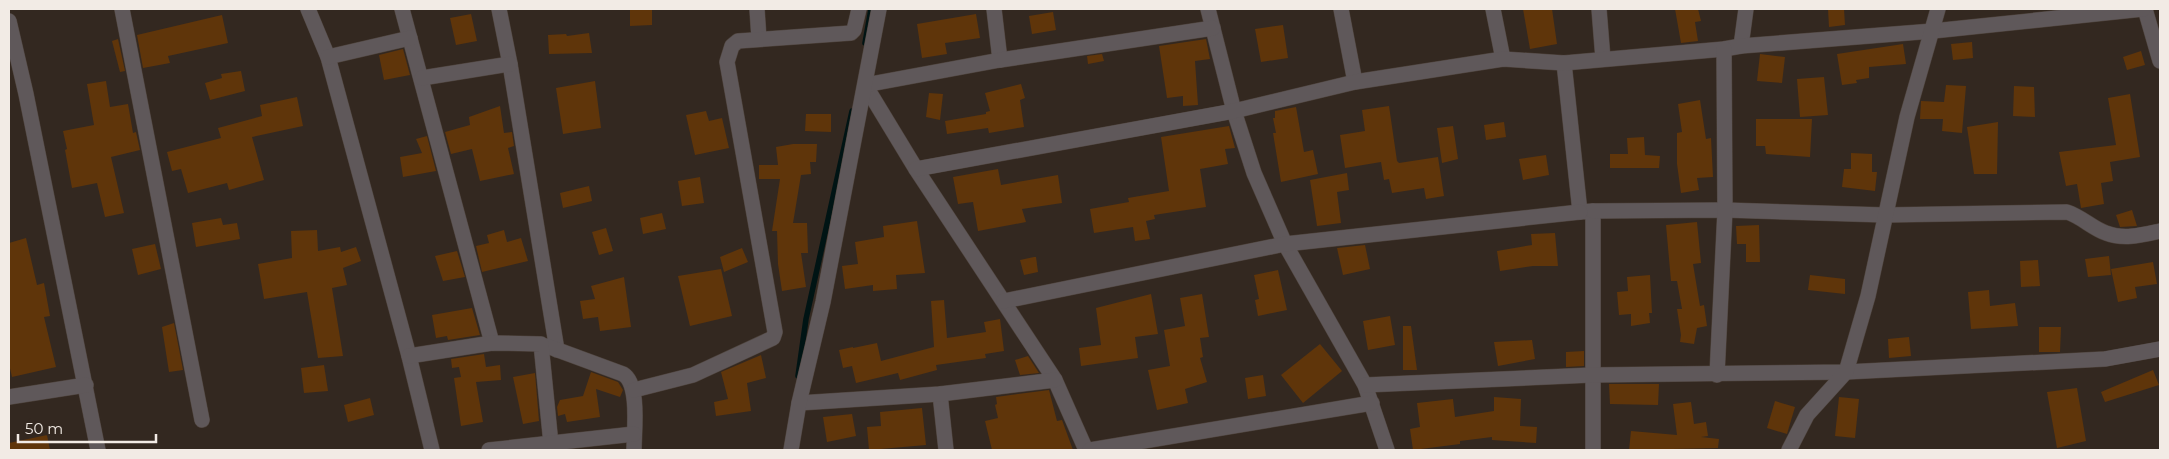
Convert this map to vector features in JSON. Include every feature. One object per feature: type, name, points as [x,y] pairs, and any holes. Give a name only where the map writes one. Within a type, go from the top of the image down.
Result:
[{"type":"street","points":[[122,9],[202,420]]},
{"type":"street","points":[[308,9],[328,57],[409,356],[432,450]]},
{"type":"street","points":[[402,9],[492,343]]},
{"type":"street","points":[[499,9],[510,64],[557,350]]},
{"type":"street","points":[[757,9],[760,39]]},
{"type":"street","points":[[634,390],[693,375],[773,338],[775,332],[727,62],[732,46],[738,41],[848,35],[854,30],[860,9]]},
{"type":"street","points":[[791,450],[799,403],[823,302],[879,9]]},
{"type":"street","points":[[994,9],[1000,60]]},
{"type":"street","points":[[1208,9],[1234,111],[1254,173],[1285,244],[1365,385],[1387,450]]},
{"type":"street","points":[[1341,9],[1355,82]]},
{"type":"street","points":[[1493,9],[1503,58]]},
{"type":"street","points":[[1599,9],[1603,59]]},
{"type":"street","points":[[1741,46],[1746,9]]},
{"type":"street","points":[[1789,450],[1808,415],[1846,372],[1868,296],[1907,117],[1938,9]]},
{"type":"street","points":[[916,169],[1234,111],[1355,82],[1503,58],[1564,63],[1741,46],[1933,31],[2144,9],[2160,61]]},
{"type":"street","points":[[9,21],[26,94],[98,450]]},
{"type":"street","points":[[865,85],[1000,60],[1213,28]]},
{"type":"street","points":[[328,57],[410,38]]},
{"type":"street","points":[[1717,375],[1725,210],[1724,49]]},
{"type":"street","points":[[1564,63],[1586,212],[1593,450]]},
{"type":"street","points":[[422,78],[510,64]]},
{"type":"street","points":[[865,85],[916,169],[1055,380],[1086,450]]},
{"type":"street","points":[[1004,301],[1285,244],[1586,212],[1725,210],[1885,215],[2068,212],[2077,215],[2105,233],[2118,236],[2132,237],[2160,231]]},
{"type":"street","points":[[409,356],[492,343],[540,344],[623,374],[630,380],[634,390],[634,450]]},
{"type":"street","points":[[540,344],[551,444]]},
{"type":"street","points":[[1365,385],[1592,375],[1846,372],[2105,359],[2160,350]]},
{"type":"street","points":[[799,403],[940,394],[1055,380]]},
{"type":"street","points":[[9,397],[86,385]]},
{"type":"street","points":[[940,394],[946,450]]},
{"type":"street","points":[[1090,450],[1372,403]]},
{"type":"street","points":[[489,450],[634,434]]},
{"type":"building","points":[[630,9],[652,9],[652,25],[630,26]]},
{"type":"building","points":[[1523,9],[1552,9],[1557,44],[1530,49]]},
{"type":"building","points":[[1675,9],[1698,9],[1701,21],[1695,22],[1698,41],[1681,43]]},
{"type":"building","points":[[1828,9],[1844,9],[1845,25],[1829,27]]},
{"type":"building","points":[[1053,12],[1056,30],[1032,34],[1029,16]]},
{"type":"building","points":[[471,14],[477,41],[456,45],[450,18]]},
{"type":"building","points":[[976,14],[980,38],[945,43],[947,54],[922,58],[917,24]]},
{"type":"building","points":[[222,15],[228,43],[168,56],[170,63],[143,68],[137,35]]},
{"type":"building","points":[[1283,25],[1288,58],[1261,62],[1255,29]]},
{"type":"building","points":[[589,33],[592,53],[549,54],[548,35],[566,34],[567,36]]},
{"type":"building","points":[[118,39],[125,71],[120,72],[112,41]]},
{"type":"building","points":[[1206,39],[1210,59],[1195,61],[1198,105],[1183,106],[1183,96],[1167,98],[1159,46]]},
{"type":"building","points":[[1972,42],[1973,58],[1953,60],[1951,44]]},
{"type":"building","points":[[1903,44],[1906,64],[1869,67],[1869,78],[1856,80],[1857,83],[1842,85],[1837,54]]},
{"type":"building","points":[[403,49],[410,75],[384,80],[379,55]]},
{"type":"building","points":[[2141,51],[2145,65],[2127,70],[2123,57]]},
{"type":"building","points":[[1102,54],[1104,61],[1088,64],[1087,56]]},
{"type":"building","points":[[1760,54],[1785,57],[1782,83],[1757,81]]},
{"type":"building","points":[[241,71],[245,91],[210,100],[205,83],[222,78],[221,74]]},
{"type":"building","points":[[1824,77],[1828,115],[1800,117],[1797,79]]},
{"type":"building","points":[[106,81],[110,107],[128,104],[133,133],[136,132],[140,150],[111,157],[124,213],[105,217],[97,183],[72,188],[63,131],[94,125],[87,84]]},
{"type":"building","points":[[595,81],[601,128],[563,134],[556,88]]},
{"type":"building","points":[[1021,84],[1025,98],[1020,100],[1024,127],[989,133],[988,128],[947,134],[945,121],[986,114],[986,112],[990,111],[985,93]]},
{"type":"building","points":[[1946,85],[1966,86],[1962,133],[1942,131],[1943,119],[1920,119],[1921,101],[1944,102]]},
{"type":"building","points":[[2014,86],[2034,87],[2035,117],[2013,116]]},
{"type":"building","points":[[929,93],[943,94],[940,120],[926,117]]},
{"type":"building","points":[[2130,94],[2140,157],[2110,162],[2113,181],[2101,183],[2104,204],[2081,208],[2077,184],[2066,186],[2059,152],[2116,145],[2108,98]]},
{"type":"building","points":[[297,97],[303,126],[252,137],[264,180],[229,190],[227,183],[188,193],[181,169],[172,171],[167,152],[221,138],[218,128],[262,116],[260,105]]},
{"type":"building","points":[[1700,100],[1706,139],[1711,138],[1713,177],[1697,178],[1699,190],[1681,193],[1677,164],[1677,133],[1682,132],[1678,104]]},
{"type":"building","points":[[500,106],[504,133],[512,132],[514,146],[508,148],[514,174],[480,181],[472,149],[451,154],[445,132],[470,125],[469,117]]},
{"type":"building","points":[[1389,106],[1397,161],[1399,163],[1438,157],[1444,196],[1426,199],[1424,188],[1392,193],[1389,179],[1384,180],[1381,162],[1345,168],[1340,135],[1365,131],[1362,110]]},
{"type":"building","points":[[1296,107],[1304,152],[1313,150],[1318,174],[1281,182],[1273,133],[1276,133],[1273,118],[1275,118],[1275,111]]},
{"type":"building","points":[[706,111],[709,121],[722,118],[729,148],[695,155],[686,115]]},
{"type":"building","points":[[806,114],[831,114],[831,132],[805,131]]},
{"type":"building","points":[[1756,119],[1812,119],[1810,157],[1766,154],[1765,146],[1756,146]]},
{"type":"building","points":[[1504,122],[1506,137],[1486,140],[1484,125]]},
{"type":"building","points":[[1998,122],[1997,174],[1974,174],[1967,127]]},
{"type":"building","points":[[1229,126],[1235,148],[1225,149],[1228,164],[1200,169],[1206,207],[1154,215],[1155,219],[1146,221],[1150,239],[1135,241],[1133,227],[1094,233],[1090,209],[1129,202],[1128,198],[1169,191],[1161,137]]},
{"type":"building","points":[[1453,126],[1458,159],[1442,163],[1437,128]]},
{"type":"building","points":[[427,136],[436,171],[403,177],[400,157],[422,153],[416,139]]},
{"type":"building","points":[[1644,137],[1645,155],[1660,156],[1659,168],[1610,168],[1610,154],[1628,154],[1627,138]]},
{"type":"building","points":[[793,144],[817,144],[816,162],[810,162],[811,174],[801,175],[793,223],[807,223],[808,253],[801,253],[806,287],[782,291],[778,264],[777,231],[772,231],[780,179],[759,179],[759,165],[778,165],[776,147]]},
{"type":"building","points":[[1851,153],[1872,154],[1872,172],[1877,172],[1875,191],[1842,187],[1844,169],[1851,169]]},
{"type":"building","points":[[1546,155],[1549,175],[1523,180],[1519,159]]},
{"type":"building","points":[[998,169],[1001,185],[1058,175],[1062,203],[1022,209],[1026,222],[978,231],[973,202],[958,204],[953,177]]},
{"type":"building","points":[[1347,173],[1349,190],[1337,192],[1341,223],[1317,226],[1310,180]]},
{"type":"building","points":[[700,177],[704,203],[682,206],[678,181]]},
{"type":"building","points":[[589,186],[592,201],[563,208],[560,193]]},
{"type":"building","points":[[2132,210],[2137,226],[2120,227],[2116,215]]},
{"type":"building","points":[[662,213],[666,229],[643,234],[640,218]]},
{"type":"building","points":[[221,218],[223,225],[237,223],[240,239],[196,247],[192,223]]},
{"type":"building","points":[[917,221],[925,273],[896,275],[897,289],[873,291],[873,285],[845,289],[842,266],[858,264],[855,242],[884,237],[883,226]]},
{"type":"building","points":[[1697,222],[1701,263],[1693,264],[1700,306],[1704,305],[1707,326],[1697,328],[1694,344],[1680,342],[1681,335],[1677,309],[1682,309],[1677,281],[1671,281],[1666,225]]},
{"type":"building","points":[[1759,225],[1760,262],[1746,262],[1746,244],[1737,244],[1736,226]]},
{"type":"building","points":[[606,228],[613,251],[599,255],[592,232]]},
{"type":"building","points":[[317,230],[318,251],[340,247],[341,252],[356,247],[361,261],[343,268],[347,285],[332,288],[343,356],[318,358],[307,292],[264,299],[258,264],[292,258],[291,231]]},
{"type":"building","points":[[504,230],[507,242],[521,238],[528,261],[482,272],[476,246],[489,243],[487,235]]},
{"type":"building","points":[[1555,233],[1558,266],[1533,266],[1500,271],[1497,251],[1532,245],[1531,234]]},
{"type":"building","points":[[26,238],[37,285],[44,283],[50,316],[44,317],[56,367],[12,377],[9,364],[9,243]]},
{"type":"building","points":[[155,244],[161,269],[138,275],[132,249]]},
{"type":"building","points":[[1365,245],[1370,269],[1343,275],[1337,248]]},
{"type":"building","points":[[742,248],[748,262],[724,272],[720,257]]},
{"type":"building","points":[[457,251],[465,277],[443,281],[435,256]]},
{"type":"building","points":[[2109,256],[2111,275],[2088,277],[2085,259]]},
{"type":"building","points":[[1036,257],[1038,272],[1024,275],[1020,260]]},
{"type":"building","points":[[2038,260],[2040,286],[2021,287],[2020,261]]},
{"type":"building","points":[[2153,262],[2157,284],[2135,287],[2137,298],[2118,302],[2111,269]]},
{"type":"building","points":[[721,269],[732,316],[690,326],[678,276]]},
{"type":"building","points":[[1278,270],[1287,310],[1258,316],[1255,300],[1259,299],[1254,275]]},
{"type":"building","points":[[1650,275],[1652,313],[1649,313],[1650,323],[1631,326],[1631,314],[1619,315],[1617,292],[1628,291],[1627,277]]},
{"type":"building","points":[[1810,275],[1845,279],[1845,294],[1808,290]]},
{"type":"building","points":[[624,277],[631,327],[600,331],[598,317],[583,319],[580,301],[595,299],[591,286]]},
{"type":"building","points":[[1989,290],[1990,306],[2015,303],[2018,326],[1971,329],[1968,292]]},
{"type":"building","points":[[1151,294],[1158,334],[1135,337],[1138,358],[1081,366],[1079,348],[1101,345],[1096,308]]},
{"type":"building","points":[[1202,294],[1209,337],[1200,338],[1203,357],[1200,358],[1207,382],[1185,389],[1188,403],[1157,410],[1148,370],[1170,366],[1164,330],[1185,326],[1180,298]]},
{"type":"building","points":[[944,300],[947,338],[986,332],[984,322],[1000,319],[1004,351],[985,354],[986,358],[936,365],[937,370],[900,380],[898,373],[856,383],[852,366],[843,368],[839,350],[877,343],[881,361],[934,347],[931,301]]},
{"type":"building","points":[[472,308],[480,335],[448,340],[447,336],[436,338],[432,315]]},
{"type":"building","points":[[1390,316],[1395,345],[1368,350],[1363,321]]},
{"type":"building","points":[[174,323],[183,370],[169,372],[162,327]]},
{"type":"building","points":[[1403,326],[1411,326],[1417,370],[1403,370]]},
{"type":"building","points":[[2039,327],[2061,327],[2060,352],[2039,352]]},
{"type":"building","points":[[1909,337],[1911,356],[1889,358],[1888,339]]},
{"type":"building","points":[[1532,340],[1535,359],[1498,366],[1494,342]]},
{"type":"building","points":[[1320,344],[1342,371],[1303,403],[1281,375]]},
{"type":"building","points":[[1584,351],[1584,366],[1566,367],[1566,352]]},
{"type":"building","points":[[484,354],[486,367],[500,365],[501,380],[476,382],[483,422],[461,426],[454,378],[461,377],[459,367],[452,368],[451,359]]},
{"type":"building","points":[[761,355],[766,378],[747,383],[751,411],[716,416],[714,402],[728,399],[721,372]]},
{"type":"building","points":[[1028,356],[1039,373],[1020,375],[1015,360]]},
{"type":"building","points":[[324,365],[328,391],[304,393],[301,368]]},
{"type":"building","points":[[2153,370],[2159,385],[2105,402],[2101,392]]},
{"type":"building","points":[[591,372],[618,382],[623,390],[620,397],[596,389],[600,417],[567,422],[565,414],[558,416],[557,407],[560,400],[583,396]]},
{"type":"building","points":[[535,373],[539,421],[523,424],[513,377]]},
{"type":"building","points":[[1263,375],[1266,396],[1248,399],[1245,378]]},
{"type":"building","points":[[1609,384],[1659,384],[1658,405],[1610,404]]},
{"type":"building","points":[[2077,388],[2086,441],[2057,448],[2047,392]]},
{"type":"building","points":[[1049,390],[1057,421],[1062,420],[1073,450],[992,450],[985,421],[998,418],[995,405],[997,404],[996,397]]},
{"type":"building","points":[[1494,397],[1521,399],[1520,426],[1537,427],[1536,443],[1492,440],[1492,437],[1460,441],[1460,444],[1413,450],[1410,429],[1420,427],[1417,403],[1453,399],[1455,417],[1494,411]]},
{"type":"building","points":[[1839,397],[1859,399],[1855,438],[1835,436]]},
{"type":"building","points":[[370,398],[374,415],[348,422],[344,405]]},
{"type":"building","points":[[1775,401],[1795,407],[1787,434],[1767,428]]},
{"type":"building","points":[[1691,402],[1694,424],[1706,422],[1708,436],[1701,437],[1719,439],[1718,448],[1629,450],[1631,431],[1677,435],[1673,404]]},
{"type":"building","points":[[922,408],[926,445],[869,450],[867,427],[881,426],[880,412]]},
{"type":"building","points":[[852,414],[856,436],[827,442],[823,417]]},
{"type":"building","points":[[47,435],[50,450],[9,450],[9,443]]},
{"type":"waterway","points":[[865,43],[871,9]]},
{"type":"waterway","points":[[798,376],[806,319],[852,111]]}]
